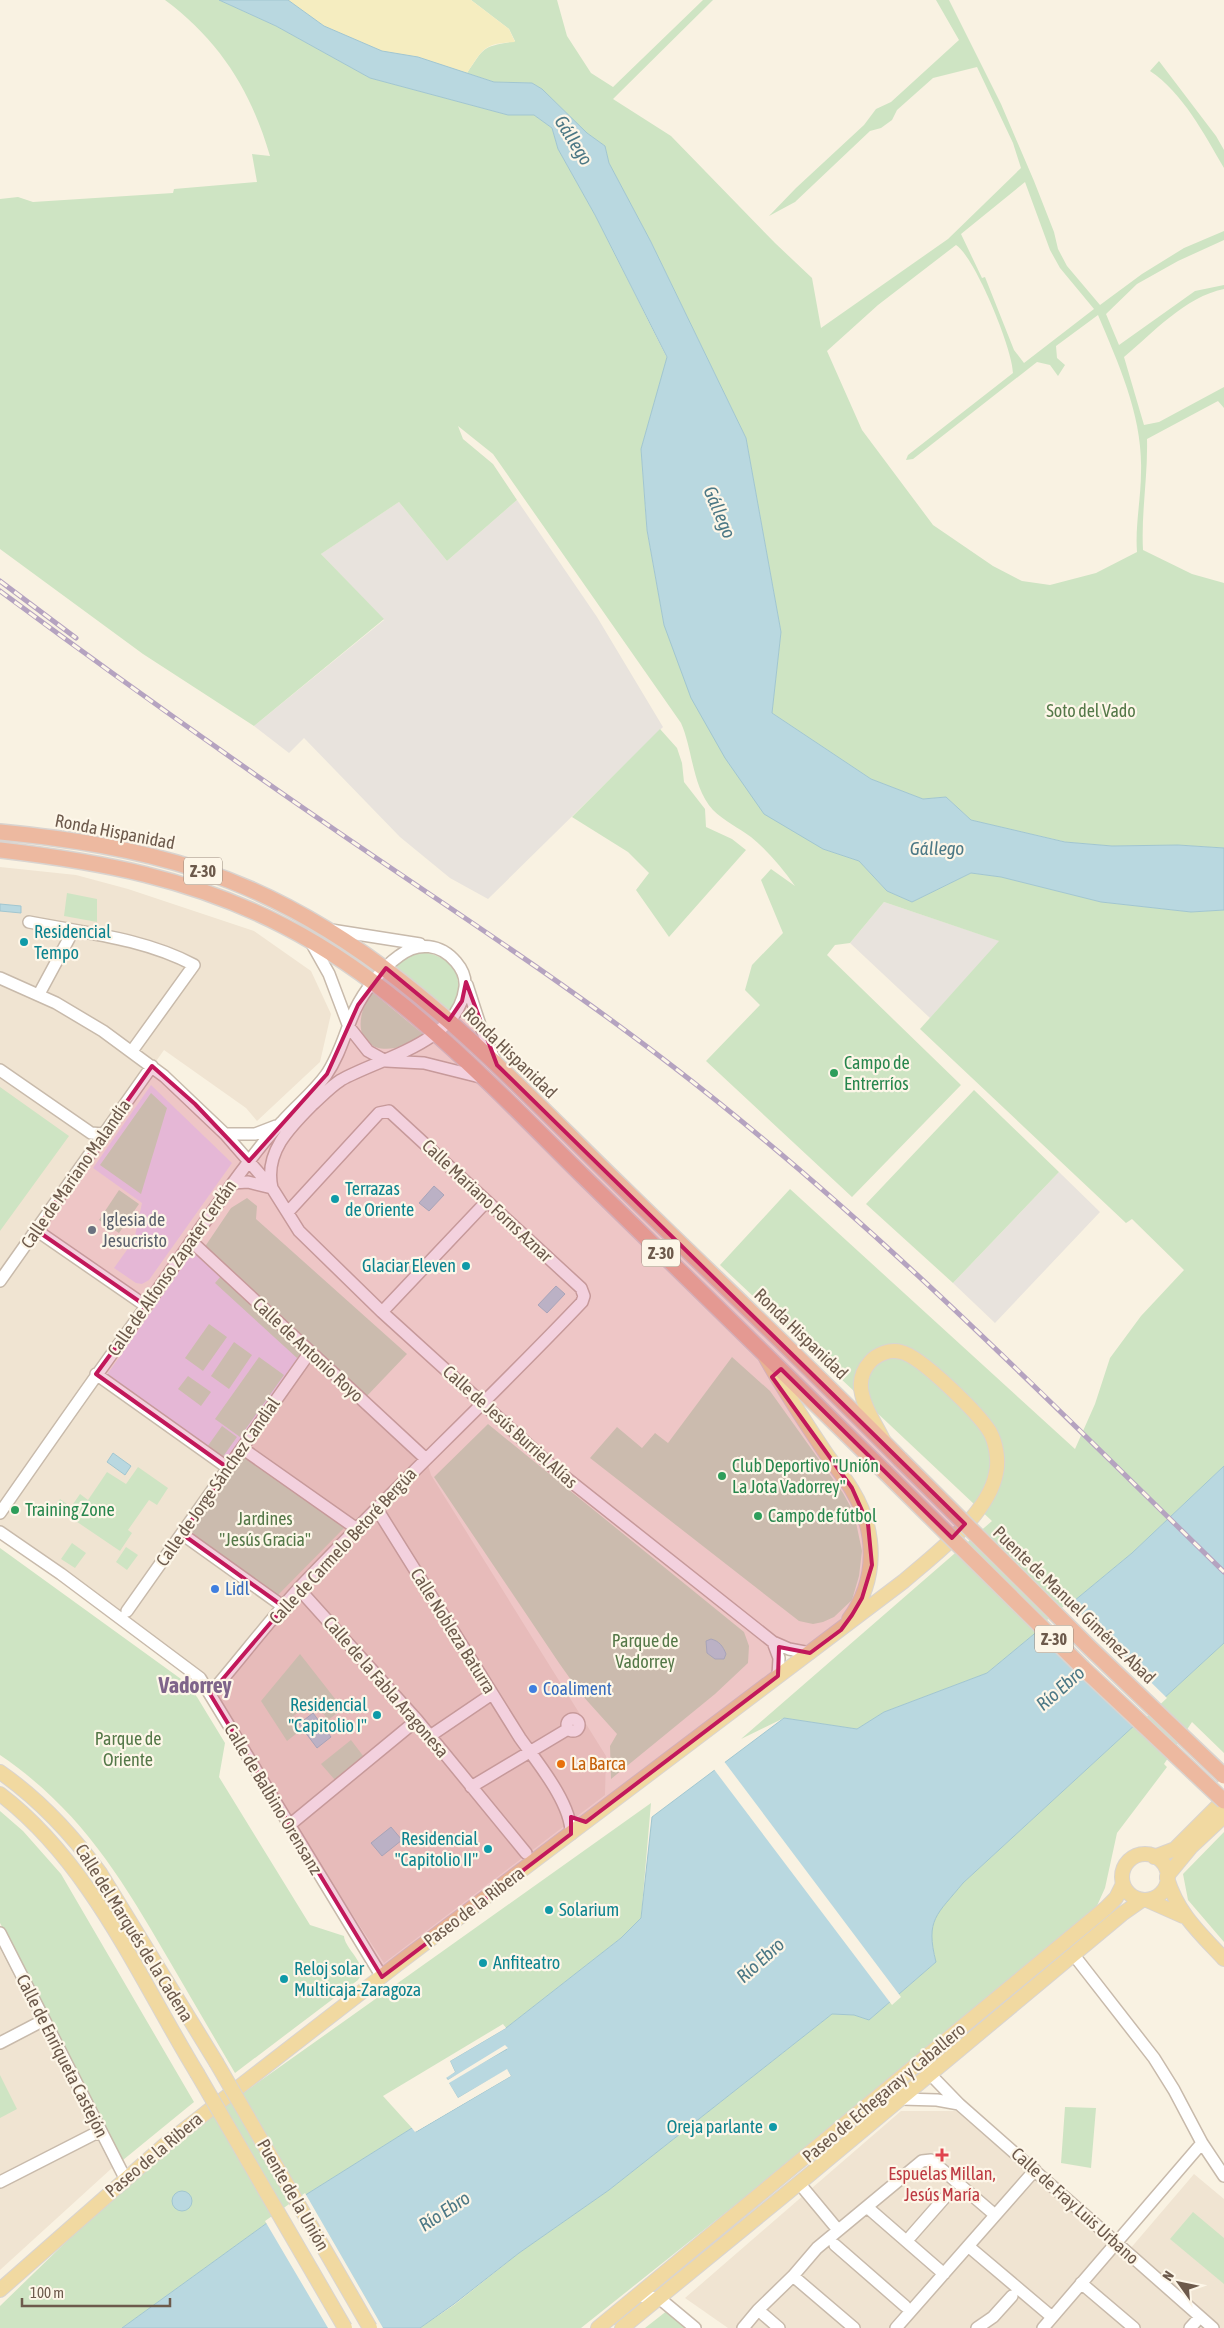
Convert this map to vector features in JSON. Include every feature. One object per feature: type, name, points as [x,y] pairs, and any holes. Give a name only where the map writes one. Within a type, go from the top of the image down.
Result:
[{"type":"highway","name":"Ronda Hispanidad","points":[[0,832],[88,841],[202,870],[264,895],[331,930],[386,968],[449,1020],[497,1065],[823,1380],[900,1459]]},
{"type":"highway","name":"Ronda Hispanidad","points":[[0,850],[79,859],[152,875],[208,892],[285,926],[374,982],[483,1078],[886,1473]]},
{"type":"highway","name":"Puente de Manuel Giménez Abad","points":[[900,1459],[1090,1648],[1224,1776]]},
{"type":"highway","name":"Puente de Manuel Giménez Abad","points":[[886,1473],[1083,1668],[1224,1801]]},
{"type":"main road","points":[[760,1348],[792,1405],[852,1488],[868,1524],[872,1565],[868,1584],[862,1598],[841,1630]]},
{"type":"main road","name":"Paseo de la Ribera","points":[[0,2290],[167,2142],[904,1581],[959,1531],[987,1496],[996,1473],[994,1444],[991,1434],[982,1422],[915,1358],[895,1351],[873,1358],[864,1372],[861,1383],[866,1407],[886,1445]]},
{"type":"main road","name":"Calle del Marqués de la Cadena","points":[[0,1772],[59,1821],[95,1865],[216,2062]]},
{"type":"main road","name":"Calle del Marqués de la Cadena","points":[[0,1794],[46,1835],[81,1878],[197,2073]]},
{"type":"main road","points":[[1185,1917],[1128,1893],[1123,1884],[1123,1872],[1132,1859],[1142,1855],[1154,1856],[1175,1849],[1224,1801]]},
{"type":"main road","points":[[1144,1900],[1153,1898],[1163,1890],[1167,1877],[1191,1847],[1224,1816]]},
{"type":"main road","points":[[1154,1856],[1163,1864],[1175,1900],[1185,1917],[1224,1959]]},
{"type":"main road","name":"Paseo de Echegaray y Caballero","points":[[598,2328],[1106,1908],[1116,1898],[1123,1884]]},
{"type":"main road","name":"Paseo de Echegaray y Caballero","points":[[622,2328],[901,2099],[1130,1907],[1144,1900]]},
{"type":"main road","name":"Puente de la Unión","points":[[216,2062],[370,2328]]},
{"type":"main road","name":"Puente de la Unión","points":[[197,2073],[346,2328]]},
{"type":"street","points":[[29,922],[136,943],[168,953],[194,966],[132,1050]]},
{"type":"street","points":[[331,930],[440,949],[452,957],[462,970],[480,1025],[497,1065]]},
{"type":"street","points":[[39,994],[73,931]]},
{"type":"street","points":[[312,942],[328,974],[349,1027],[362,1046],[386,1061],[424,1062],[483,1078]]},
{"type":"street","name":"Calle de Alfonso Zapater Cerdán","points":[[0,1514],[96,1374],[249,1161],[280,1124],[327,1074],[355,1011],[374,982],[401,953],[424,946]]},
{"type":"street","name":"Calle de Jesús Burriel Alías","points":[[0,978],[39,994],[103,1031],[152,1066],[226,1134],[272,1188],[299,1230],[382,1312],[555,1469],[773,1642],[789,1650],[810,1653]]},
{"type":"street","points":[[233,1183],[248,1182],[272,1188],[270,1177],[278,1143],[289,1128],[329,1090],[351,1075],[409,1050],[434,1034],[449,1020],[462,1001],[466,982]]},
{"type":"street","name":"Calle de Mariano Malandía","points":[[0,1281],[152,1066]]},
{"type":"street","points":[[0,1070],[91,1133],[104,1134]]},
{"type":"street","name":"Calle Mariano Forns Aznar","points":[[288,1212],[379,1113],[390,1111],[584,1292]]},
{"type":"street","points":[[226,1134],[255,1134],[272,1129],[280,1124]]},
{"type":"street","points":[[382,1312],[487,1201]]},
{"type":"street","points":[[36,1230],[146,1306]]},
{"type":"street","name":"Calle de Antonio Royo","points":[[191,1241],[426,1459]]},
{"type":"street","name":"Calle de Carmelo Betoré Bergúa","points":[[210,1694],[299,1589],[582,1302],[584,1292]]},
{"type":"street","name":"Calle de Jorge Sánchez Candial","points":[[127,1611],[310,1352]]},
{"type":"street","points":[[96,1374],[228,1468]]},
{"type":"street","points":[[242,1448],[357,1529]]},
{"type":"street","name":"Calle Nobleza Baturra","points":[[377,1509],[569,1816],[571,1834]]},
{"type":"street","name":"Calle de Balbino Orensanz","points":[[0,1532],[61,1574],[196,1675],[205,1685],[382,1977]]},
{"type":"street","points":[[182,1534],[284,1607]]},
{"type":"street","name":"Calle de la Fabla Aragonesa","points":[[299,1589],[417,1720],[526,1853]]},
{"type":"street","points":[[773,1642],[779,1658],[778,1676]]},
{"type":"street","points":[[430,1736],[492,1694]]},
{"type":"street","points":[[292,1823],[417,1720]]},
{"type":"street","points":[[471,1787],[568,1729]]},
{"type":"street","points":[[569,1816],[586,1822]]},
{"type":"street","name":"Calle de Enriqueta Castejón","points":[[0,1933],[125,2178]]},
{"type":"street","points":[[1073,1954],[1154,2058],[1174,2090],[1202,2143],[1224,2176]]},
{"type":"street","points":[[0,2043],[44,2020]]},
{"type":"street","points":[[927,2057],[926,2066],[930,2074]]},
{"type":"street","name":"Calle de Fray Luis Urbano","points":[[930,2074],[959,2104],[1213,2328]]},
{"type":"street","points":[[901,2099],[937,2100],[959,2104]]},
{"type":"street","points":[[0,2182],[100,2131]]},
{"type":"street","points":[[1042,2328],[1202,2143]]},
{"type":"street","points":[[743,2328],[817,2248],[922,2161],[931,2160],[995,2215]]},
{"type":"street","points":[[896,2328],[1035,2170]]},
{"type":"street","points":[[799,2183],[838,2230]]},
{"type":"street","points":[[911,2236],[947,2195]]},
{"type":"street","points":[[867,2207],[944,2274]]},
{"type":"street","points":[[835,2245],[905,2306]]},
{"type":"street","points":[[968,2246],[1052,2317]]},
{"type":"street","points":[[793,2276],[854,2328]]},
{"type":"street","points":[[1081,2283],[1120,2324],[1134,2328]]},
{"type":"street","points":[[638,2296],[659,2298],[695,2328]]},
{"type":"street","points":[[977,2328],[993,2317],[1012,2296]]},
{"type":"street","points":[[764,2316],[779,2328]]},
{"type":"street","points":[[1190,2328],[1200,2317]]},
{"type":"highlighted area","points":[[386,968],[449,1020],[462,1001],[466,982],[497,1065],[965,1524],[952,1538],[781,1369],[772,1377],[852,1488],[868,1524],[872,1565],[862,1598],[852,1615],[841,1630],[810,1653],[779,1647],[778,1676],[586,1822],[571,1817],[571,1834],[382,1977],[210,1694],[284,1607],[182,1534],[228,1468],[96,1374],[146,1306],[36,1230],[152,1066],[195,1104],[249,1161],[327,1074],[358,1005]]},
{"type":"shaded area","points":[[517,500],[597,617],[663,727],[488,899],[450,878],[400,837],[304,738],[289,753],[254,726],[384,620],[321,554],[399,502],[447,561]]},
{"type":"shaded area","points":[[0,867],[76,875],[128,889],[254,931],[311,971],[331,1014],[320,1062],[257,1121],[246,1108],[164,1050],[36,1230],[146,1306],[97,1374],[228,1468],[310,1352],[426,1459],[431,1475],[606,1756],[605,1795],[384,1963],[300,1834],[215,1694],[0,1536]]},
{"type":"shaded area","points":[[884,902],[1000,941],[930,1018],[850,943]]},
{"type":"shaded area","points":[[151,1085],[232,1163],[149,1280],[142,1284],[136,1283],[114,1268],[134,1240],[142,1203],[93,1168]]},
{"type":"shaded area","points":[[1059,1172],[1100,1212],[995,1323],[953,1283]]},
{"type":"shaded area","points":[[195,1249],[305,1351],[227,1462],[106,1376]]},
{"type":"shaded area","points":[[0,1949],[112,2168],[0,2270]]},
{"type":"shaded area","points":[[901,2111],[957,2111],[1124,2256],[1194,2174],[1224,2199],[1224,2328],[728,2328],[685,2298]]},
{"type":"green space","points":[[165,0],[219,0],[276,26],[370,78],[508,115],[534,115],[552,128],[558,149],[595,215],[667,358],[641,449],[647,531],[664,625],[823,849],[859,861],[887,891],[912,902],[971,873],[1001,877],[1101,902],[1191,912],[1224,910],[1224,1466],[1132,1553],[987,1673],[884,1712],[857,1729],[784,1718],[741,1739],[992,1521],[720,1265],[790,1189],[1075,1449],[1095,1404],[1110,1358],[1141,1316],[1184,1270],[1132,1219],[1126,1223],[920,1029],[999,941],[884,902],[850,943],[835,945],[827,955],[961,1085],[852,1197],[706,1061],[760,1005],[745,990],[752,965],[783,933],[761,880],[771,869],[795,886],[763,848],[751,837],[717,814],[706,801],[697,779],[681,723],[493,454],[458,426],[463,439],[493,464],[517,500],[447,561],[399,502],[321,554],[384,619],[254,726],[143,654],[0,549],[0,199],[18,197],[33,202],[173,193],[174,189],[257,182],[252,154],[270,156],[253,110],[231,69],[202,33]]},
{"type":"green space","name":"Soto del Vado","points":[[471,0],[557,0],[567,36],[591,73],[613,87],[703,0],[713,0],[613,99],[671,136],[775,243],[812,278],[821,328],[948,239],[1021,168],[1013,143],[977,67],[933,78],[897,110],[892,120],[881,128],[870,131],[795,202],[769,216],[796,188],[864,125],[876,109],[891,102],[959,40],[936,0],[949,0],[1001,104],[1034,181],[1054,232],[1058,249],[1067,266],[1100,305],[1142,274],[1184,248],[1224,231],[1224,240],[1178,261],[1137,284],[1106,314],[1119,345],[1195,291],[1224,285],[1224,289],[1196,299],[1183,307],[1124,357],[1144,425],[1159,422],[1224,387],[1224,408],[1218,401],[1147,439],[1143,550],[1192,574],[1224,583],[1224,848],[1178,845],[1112,846],[1066,842],[971,820],[946,797],[923,799],[871,779],[772,713],[781,632],[746,438],[651,242],[609,163],[605,146],[587,133],[542,89],[532,83],[494,82],[467,73],[477,57],[485,49],[515,41],[509,29]],"holes":[[[1025,182],[1050,250],[1060,268],[1094,309],[1024,363],[1014,350],[985,277],[982,278],[961,234]],[[956,245],[973,267],[992,305],[1007,345],[1013,373],[908,455],[906,460],[913,459],[1037,362],[1050,365],[1058,376],[1065,365],[1057,358],[1056,346],[1098,315],[1121,372],[1134,411],[1141,452],[1141,472],[1137,552],[1096,573],[1050,585],[1022,581],[993,566],[933,525],[862,430],[827,351],[878,305]]]},
{"type":"green space","points":[[1159,61],[1216,136],[1224,150],[1224,168],[1183,102],[1162,80],[1150,71]]},
{"type":"green space","points":[[660,729],[677,748],[682,763],[684,782],[705,809],[706,827],[732,839],[746,850],[669,937],[636,890],[649,873],[628,852],[572,817]]},
{"type":"green space","points":[[67,893],[97,899],[97,922],[64,916]]},
{"type":"green space","points":[[423,952],[444,960],[456,973],[458,990],[449,1011],[395,966],[411,955]]},
{"type":"green space","points":[[372,992],[423,1034],[407,1044],[393,1048],[380,1048],[370,1044],[363,1036],[361,1024],[363,1009]]},
{"type":"green space","points":[[0,1087],[69,1136],[0,1231]]},
{"type":"green space","points":[[974,1090],[1059,1172],[953,1283],[866,1204]]},
{"type":"green space","points":[[151,1093],[167,1108],[141,1194],[100,1165]]},
{"type":"green space","points":[[119,1190],[139,1204],[119,1233],[99,1220]]},
{"type":"green space","points":[[247,1198],[257,1206],[256,1219],[407,1354],[365,1398],[204,1248],[231,1208]]},
{"type":"green space","points":[[221,1276],[303,1352],[297,1358],[215,1283]]},
{"type":"green space","points":[[209,1324],[227,1337],[203,1371],[185,1358]]},
{"type":"green space","points":[[234,1342],[252,1355],[229,1389],[211,1376]]},
{"type":"green space","points":[[259,1357],[284,1375],[240,1437],[215,1419]]},
{"type":"green space","name":"Club Deportivo \"Unión La Jota Vadorrey\"","points":[[732,1357],[770,1391],[843,1493],[854,1513],[862,1551],[859,1576],[852,1600],[834,1617],[823,1622],[813,1624],[799,1621],[590,1458],[617,1427],[642,1448],[655,1433],[668,1443]]},
{"type":"green space","points":[[188,1376],[211,1392],[201,1406],[178,1389]]},
{"type":"green space","name":"Parque de Vadorrey","points":[[488,1424],[744,1632],[749,1646],[748,1663],[715,1694],[611,1779],[610,1746],[617,1734],[581,1694],[434,1477]]},
{"type":"green space","points":[[222,1426],[237,1437],[222,1458],[207,1447]]},
{"type":"green space","name":"Jardines \"Jesús Gracia\"","points":[[244,1454],[346,1526],[276,1597],[187,1533]]},
{"type":"green space","points":[[138,1467],[168,1488],[157,1505],[149,1500],[128,1530],[132,1533],[120,1551],[55,1507],[60,1499],[71,1507],[80,1494],[88,1500],[107,1472],[126,1484]]},
{"type":"green space","points":[[72,1543],[86,1553],[75,1568],[61,1559]]},
{"type":"green space","points":[[126,1547],[138,1555],[127,1570],[116,1562]]},
{"type":"green space","name":"Parque de Oriente","points":[[0,1548],[181,1679],[197,1697],[225,1743],[219,1777],[310,1925],[344,1936],[348,1947],[359,1963],[361,1974],[358,1980],[235,2073],[149,1925],[114,1870],[75,1821],[53,1798],[0,1755]]},
{"type":"green space","points":[[1224,1643],[1224,1753],[1192,1722],[1164,1764],[1167,1767],[1117,1833],[1105,1888],[1096,1908],[862,2104],[581,2328],[420,2328],[454,2305],[519,2253],[609,2190],[832,2014],[854,2015],[869,2020],[936,1962],[932,1936],[935,1918],[963,1883]]},
{"type":"green space","points":[[300,1654],[343,1709],[328,1720],[314,1701],[288,1720],[297,1733],[287,1741],[261,1701]]},
{"type":"green space","points":[[351,1740],[364,1757],[335,1780],[321,1764]]},
{"type":"green space","points":[[651,1803],[641,1918],[621,1938],[506,2028],[503,2024],[383,2096],[412,2128],[307,2194],[122,2328],[0,2328],[0,2306],[102,2207],[201,2123]]},
{"type":"green space","points":[[0,1811],[23,1831],[61,1874],[194,2102],[123,2160],[0,1923]]},
{"type":"green space","points":[[1224,1832],[1224,1942],[1188,1900],[1183,1874]]},
{"type":"green space","points":[[0,2075],[17,2109],[0,2118]]},
{"type":"green space","points":[[1065,2107],[1096,2108],[1091,2168],[1061,2163]]},
{"type":"green space","points":[[1193,2212],[1224,2238],[1224,2284],[1170,2239]]},
{"type":"green space","points":[[668,2310],[688,2328],[645,2328]]},
{"type":"sand","points":[[288,0],[471,0],[509,29],[515,42],[496,44],[485,49],[467,73],[418,57],[382,51],[324,26]]},
{"type":"water","name":"Gállego","points":[[219,0],[288,0],[324,26],[382,51],[418,57],[494,82],[532,83],[542,89],[587,133],[605,146],[609,163],[651,242],[746,438],[781,632],[772,713],[871,779],[923,799],[946,797],[971,820],[1065,842],[1112,846],[1178,845],[1224,848],[1224,910],[1191,912],[1101,902],[1001,877],[971,873],[912,902],[887,891],[859,861],[823,849],[764,814],[725,758],[691,698],[664,625],[647,530],[641,449],[667,357],[595,215],[558,149],[552,128],[534,115],[508,115],[370,78],[276,26]]},
{"type":"water","points":[[0,904],[21,906],[21,913],[0,911]]},
{"type":"water","points":[[434,1186],[444,1195],[429,1211],[419,1203]]},
{"type":"water","points":[[556,1286],[565,1294],[547,1313],[538,1305]]},
{"type":"water","points":[[113,1453],[131,1466],[125,1475],[107,1462]]},
{"type":"water","name":"Río Ebro","points":[[1224,1466],[1224,1643],[963,1883],[936,1918],[932,1936],[936,1962],[869,2020],[854,2015],[832,2014],[609,2190],[519,2253],[420,2328],[122,2328],[307,2194],[412,2128],[416,2132],[511,2076],[507,2070],[458,2098],[448,2082],[507,2049],[448,2080],[446,2077],[455,2072],[450,2061],[506,2028],[621,1938],[641,1918],[652,1817],[784,1718],[857,1729],[884,1712],[987,1673],[1132,1553]]},
{"type":"water","points":[[711,1639],[722,1646],[726,1654],[724,1659],[715,1659],[707,1653],[706,1641]]},
{"type":"water","points":[[313,1713],[331,1737],[317,1748],[299,1724]]},
{"type":"water","points":[[391,1827],[402,1840],[382,1856],[371,1843]]},
{"type":"water","points":[[182,2191],[189,2194],[192,2201],[189,2208],[182,2211],[175,2208],[172,2201],[175,2194]]},
{"type":"pier","points":[[1069,1602],[1167,1698],[1136,1727],[1035,1630]]},
{"type":"pier","points":[[723,1760],[901,1997],[892,2005],[713,1768]]},
{"type":"pier","points":[[504,2026],[506,2028],[450,2061],[455,2072],[446,2078],[448,2080],[505,2045],[508,2048],[449,2083],[458,2098],[507,2069],[511,2076],[415,2132],[411,2127],[416,2129],[508,2075],[507,2073],[458,2101],[443,2078],[452,2071],[448,2059]]},
{"type":"pier","points":[[305,2193],[383,2328],[328,2328],[265,2221]]},
{"type":"railway","points":[[0,581],[76,638]]},
{"type":"railway","points":[[0,591],[127,684],[255,774],[590,1005],[671,1065],[745,1124],[816,1184],[955,1310],[1224,1572]]},
{"type":"place","name":"Residencial Tempo","points":[[24,942]]},
{"type":"place","name":"Campo de Entrerríos","points":[[834,1073]]},
{"type":"place","name":"Terrazas de Oriente","points":[[335,1199]]},
{"type":"place","name":"Iglesia de Jesucristo","points":[[92,1230]]},
{"type":"place","name":"Glaciar Eleven","points":[[466,1266]]},
{"type":"place","name":"Club Deportivo \"Unión La Jota Vadorrey\"","points":[[722,1476]]},
{"type":"place","name":"Training Zone","points":[[15,1510]]},
{"type":"place","name":"Campo de fútbol","points":[[758,1516]]},
{"type":"place","name":"Lidl","points":[[215,1589]]},
{"type":"place","name":"Coaliment","points":[[533,1689]]},
{"type":"place","name":"Residencial \"Capitolio I\"","points":[[377,1715]]},
{"type":"place","name":"La Barca","points":[[561,1764]]},
{"type":"place","name":"Residencial \"Capitolio II\"","points":[[488,1849]]},
{"type":"place","name":"Solarium","points":[[549,1910]]},
{"type":"place","name":"Anfiteatro","points":[[483,1963]]},
{"type":"place","name":"Reloj solar Multicaja-Zaragoza","points":[[284,1979]]},
{"type":"place","name":"Oreja parlante","points":[[773,2127]]},
{"type":"place","name":"Espuelas Millan, Jesús María","points":[[942,2155]]},
{"type":"district","name":"Vadorrey","points":[[195,1685]]}]
